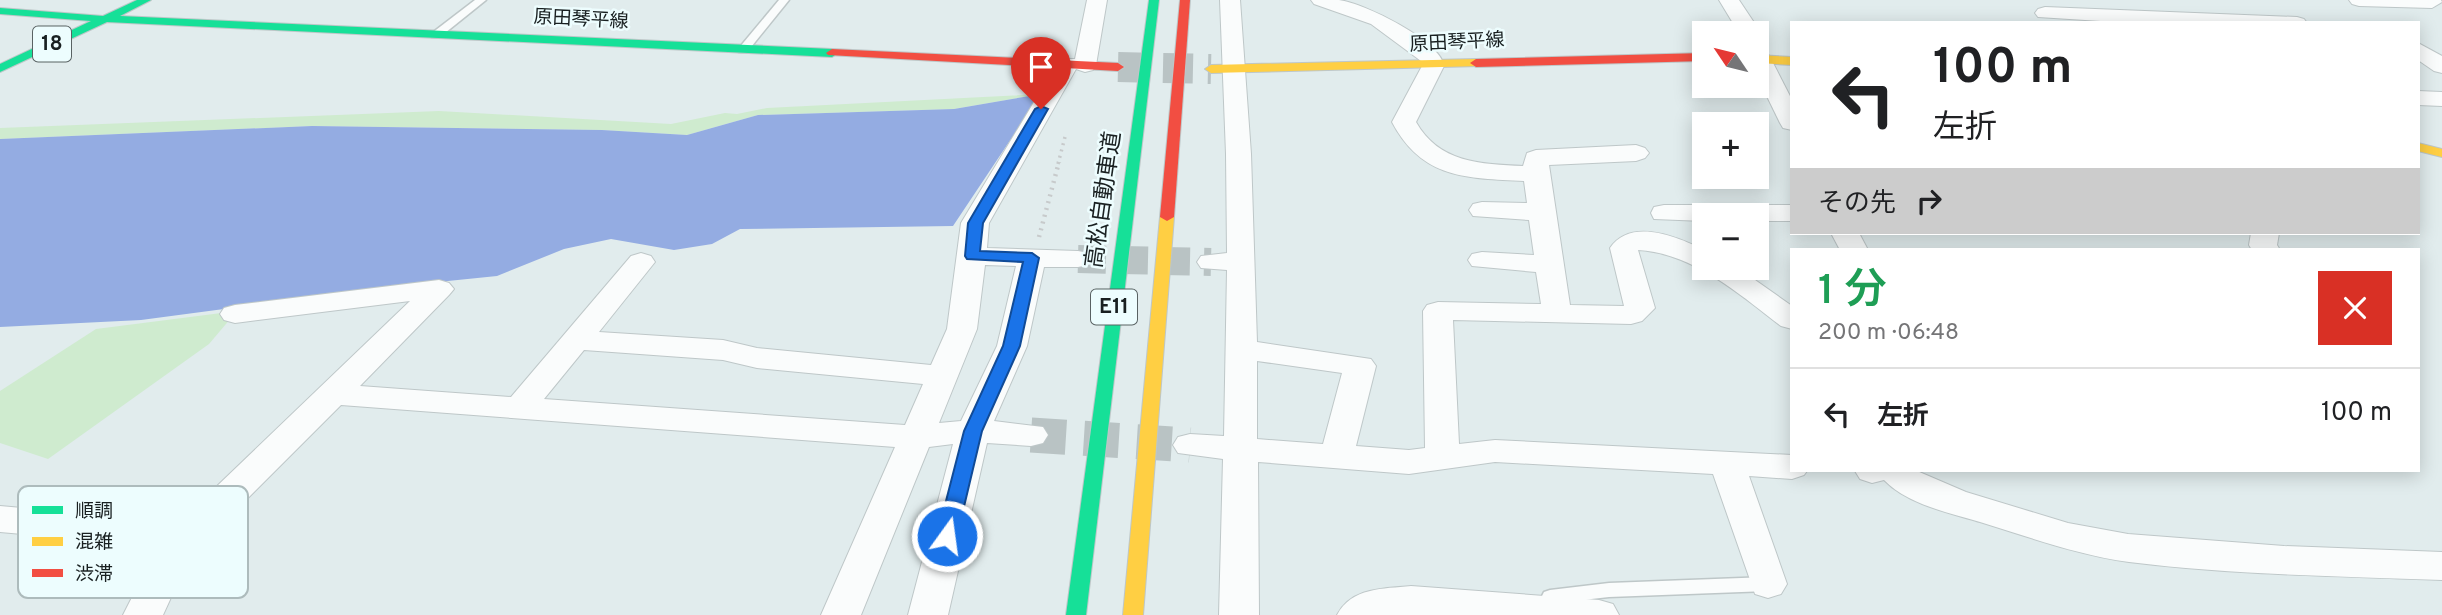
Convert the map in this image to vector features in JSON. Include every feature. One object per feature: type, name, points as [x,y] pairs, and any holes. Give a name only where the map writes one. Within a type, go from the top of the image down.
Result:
[{"type":"main road","name":"18","points":[[0,68],[146,0]]},
{"type":"main road","name":"高松自動車道","points":[[1076,615],[1154,0]]},
{"type":"main road","name":"E11","points":[[1133,615],[1185,0]]},
{"type":"main road","name":"原田琴平線","points":[[0,11],[104,19],[1118,67]]},
{"type":"main road","name":"原田琴平線","points":[[1224,69],[1308,70],[1692,57]]},
{"type":"main road","points":[[1769,57],[1790,61]]},
{"type":"main road","points":[[2420,147],[2442,153]]},
{"type":"street","points":[[841,615],[962,329],[975,223],[1076,64],[1097,0]]},
{"type":"street","points":[[1230,0],[1224,69],[1242,261],[1239,615]]},
{"type":"street","points":[[1321,0],[1378,20],[1432,58],[1433,66],[1404,122],[1418,147],[1437,160],[1457,168],[1536,174]]},
{"type":"street","points":[[1729,0],[1742,21]]},
{"type":"street","points":[[2210,0],[2236,20]]},
{"type":"street","points":[[2348,0],[2378,21]]},
{"type":"street","points":[[2359,0],[2432,2],[2428,0]]},
{"type":"street","points":[[2045,13],[2148,20],[2250,21]]},
{"type":"street","points":[[2420,51],[2442,66]]},
{"type":"street","points":[[1769,74],[1790,119]]},
{"type":"street","points":[[2420,97],[2442,99]]},
{"type":"street","points":[[1557,315],[1536,159],[1636,153]]},
{"type":"street","points":[[1482,210],[1542,212]]},
{"type":"street","points":[[1664,213],[1790,213]]},
{"type":"street","points":[[1443,457],[1438,311],[1631,315],[1640,308],[1624,248],[1631,241],[1668,243],[1692,255]]},
{"type":"street","points":[[972,256],[1078,259]]},
{"type":"street","points":[[928,615],[973,431],[1012,346],[1032,258]]},
{"type":"street","points":[[1482,260],[1549,264]]},
{"type":"street","points":[[1211,262],[1242,261]]},
{"type":"street","points":[[519,408],[641,262]]},
{"type":"street","points":[[1739,280],[1790,318]]},
{"type":"street","points":[[235,314],[439,289],[239,486]]},
{"type":"street","points":[[575,340],[723,350],[757,358],[942,376]]},
{"type":"street","points":[[1241,349],[1360,366],[1337,456]]},
{"type":"street","points":[[333,394],[915,437],[973,431],[1031,435]]},
{"type":"street","points":[[1190,445],[1409,462],[1495,451],[1790,467]]},
{"type":"street","points":[[1727,464],[1768,584]]},
{"type":"street","points":[[1897,472],[1905,480],[1953,501],[2068,536],[2128,548],[2284,560],[2442,566]]},
{"type":"street","points":[[0,519],[18,521]]},
{"type":"street","points":[[143,615],[151,598]]},
{"type":"street","points":[[1357,615],[1371,605],[1411,601],[1599,615]]},
{"type":"lane","points":[[436,35],[481,0]]},
{"type":"lane","points":[[743,50],[783,0]]},
{"type":"lane","points":[[1544,611],[1550,597],[1609,590],[1768,584]]},
{"type":"path","points":[[1032,258],[1065,137]]},
{"type":"green space","points":[[1041,94],[954,109],[758,115],[687,135],[602,130],[312,126],[0,139],[0,128],[439,111],[671,124],[767,108]]},
{"type":"green space","points":[[237,311],[209,344],[48,459],[0,443],[0,391],[96,329]]},
{"type":"water","points":[[1041,94],[953,226],[740,229],[712,244],[674,250],[611,239],[564,249],[497,276],[389,287],[141,320],[0,327],[0,139],[312,126],[602,130],[687,135],[758,115],[954,109]]},
{"type":"tunnel","points":[[1118,67],[1211,69]]},
{"type":"tunnel","points":[[1078,259],[1211,262]]},
{"type":"tunnel","points":[[1031,435],[1190,445]]},
{"type":"traffic: fast","points":[[0,68],[146,0]]},
{"type":"traffic: fast","points":[[1076,615],[1154,0]]},
{"type":"traffic: fast","points":[[0,11],[104,19],[832,53]]},
{"type":"traffic: slow","points":[[1769,60],[1790,61]]},
{"type":"traffic: slow","points":[[1211,69],[1476,63]]},
{"type":"traffic: slow","points":[[2420,148],[2442,153]]},
{"type":"traffic: slow","points":[[1133,615],[1167,217]]},
{"type":"traffic: jam","points":[[1167,217],[1185,0]]},
{"type":"traffic: jam","points":[[832,53],[1118,67]]},
{"type":"traffic: jam","points":[[1476,63],[1692,57]]},
{"type":"route","points":[[947,536],[973,431],[1012,346],[1032,258],[972,256],[975,223],[1041,109]]}]
